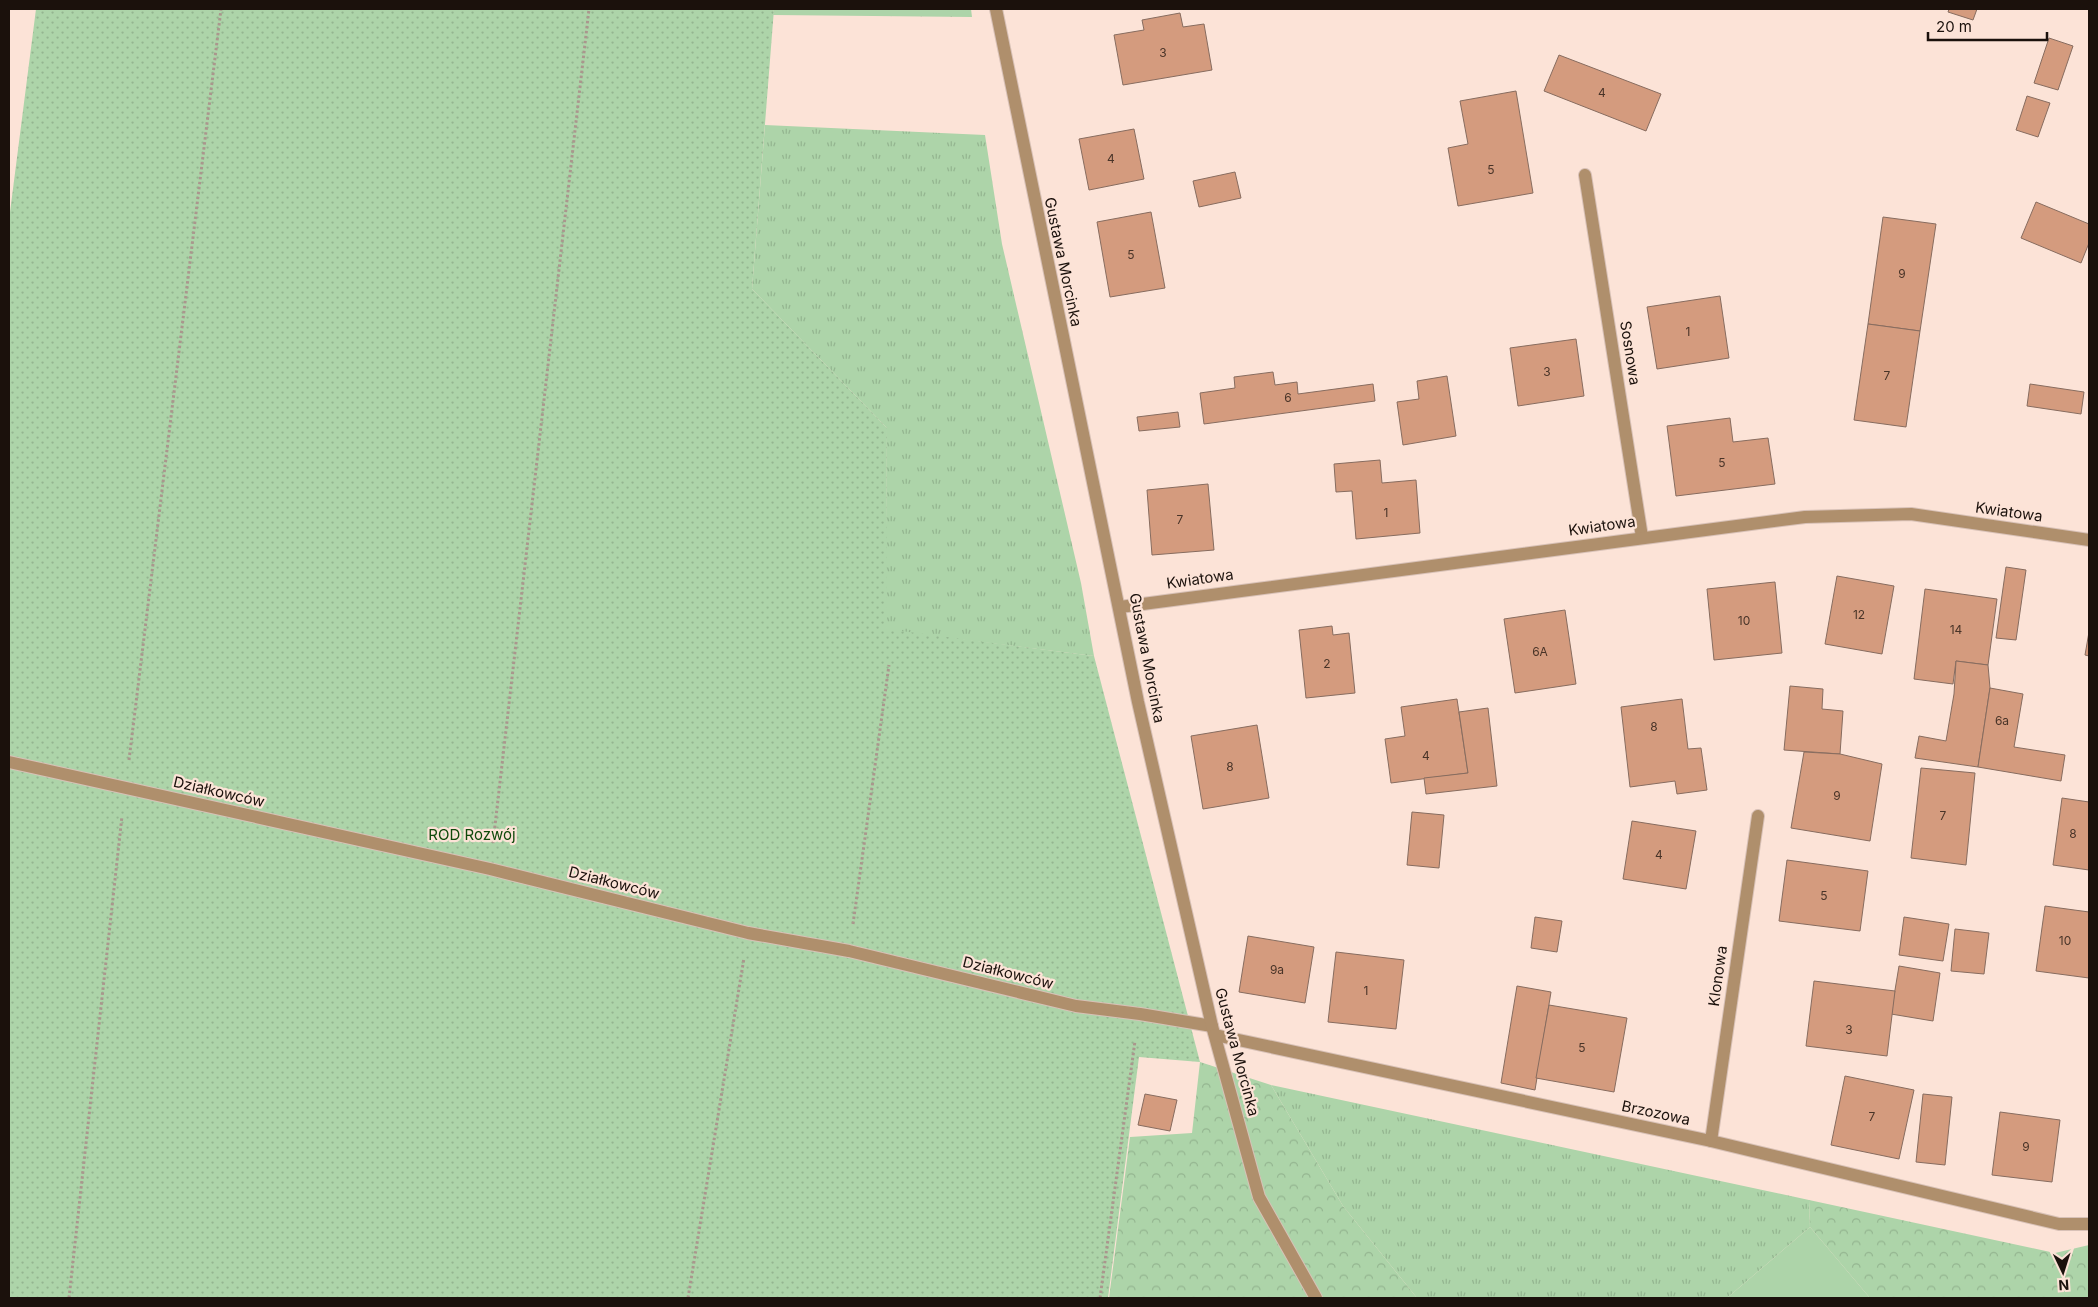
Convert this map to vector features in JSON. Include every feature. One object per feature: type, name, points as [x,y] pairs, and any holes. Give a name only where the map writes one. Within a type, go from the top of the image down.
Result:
[{"type":"street","name":"Gustawa Morcinka","points":[[996,9],[1020,135],[1120,607],[1138,702],[1214,1031],[1259,1197],[1316,1298]]},
{"type":"street","name":"Sosnowa","points":[[1585,175],[1642,537]]},
{"type":"street","name":"Kwiatowa","points":[[1120,607],[1805,517],[1911,514],[2089,540]]},
{"type":"street","name":"Działkowców","points":[[9,762],[490,869],[748,932],[849,951],[1076,1006],[1140,1014],[1214,1031]]},
{"type":"street","name":"Klonowa","points":[[1711,1141],[1758,816]]},
{"type":"street","name":"Brzozowa","points":[[1214,1031],[1711,1141],[2059,1224],[2089,1224]]},
{"type":"path","points":[[69,1298],[126,787],[221,9]]},
{"type":"path","points":[[490,869],[589,9]]},
{"type":"path","points":[[849,951],[889,665]]},
{"type":"path","points":[[688,1298],[748,932]]},
{"type":"path","points":[[1100,1298],[1140,1014]]},
{"type":"green space","name":"ROD Rozwój","points":[[36,9],[774,9],[752,289],[887,428],[886,629],[1094,656],[1200,1062],[1139,1057],[1108,1298],[9,1298],[9,220]]},
{"type":"green space","points":[[774,9],[971,9],[972,17],[773,15]]},
{"type":"green space","points":[[765,125],[985,135],[1002,244],[1081,583],[1094,656],[885,630],[887,428],[752,289]]},
{"type":"green space","points":[[1200,1062],[1271,1085],[1343,1206],[1417,1298],[1109,1298],[1130,1137],[1192,1133]]},
{"type":"green space","points":[[1271,1085],[1809,1200],[1810,1227],[1727,1298],[1417,1298],[1343,1206]]},
{"type":"green space","points":[[1809,1200],[2055,1253],[2089,1245],[2089,1298],[1870,1298],[1810,1227]]},
{"type":"green space","points":[[1810,1227],[1870,1298],[1727,1298]]},
{"type":"building","points":[[1949,9],[1977,9],[1973,20],[1948,12]]},
{"type":"building","points":[[1180,13],[1183,27],[1204,24],[1212,70],[1123,85],[1114,35],[1144,30],[1142,20]]},
{"type":"building","points":[[2049,38],[2073,46],[2058,90],[2034,83]]},
{"type":"building","points":[[1559,55],[1661,94],[1646,131],[1544,91]]},
{"type":"building","points":[[1516,91],[1533,193],[1458,206],[1448,148],[1468,144],[1460,101]]},
{"type":"building","points":[[2027,96],[2050,103],[2038,137],[2016,130]]},
{"type":"building","points":[[1134,129],[1144,179],[1089,190],[1079,139]]},
{"type":"building","points":[[1235,172],[1241,198],[1199,207],[1193,181]]},
{"type":"building","points":[[2036,202],[2089,224],[2089,243],[2081,263],[2021,238]]},
{"type":"building","points":[[1151,212],[1165,288],[1110,297],[1097,222]]},
{"type":"building","points":[[1883,217],[1936,224],[1920,331],[1868,324]]},
{"type":"building","points":[[1720,296],[1729,358],[1657,369],[1647,307]]},
{"type":"building","points":[[1868,324],[1920,331],[1906,427],[1854,420]]},
{"type":"building","points":[[1576,339],[1584,396],[1518,406],[1510,348]]},
{"type":"building","points":[[1273,372],[1275,385],[1297,382],[1298,394],[1373,384],[1375,401],[1204,424],[1200,393],[1235,388],[1234,377]]},
{"type":"building","points":[[1447,376],[1456,436],[1403,445],[1397,402],[1419,399],[1417,381]]},
{"type":"building","points":[[2030,384],[2084,392],[2081,414],[2027,406]]},
{"type":"building","points":[[1178,412],[1180,427],[1139,431],[1137,417]]},
{"type":"building","points":[[1730,418],[1733,442],[1768,438],[1775,484],[1676,496],[1667,426]]},
{"type":"building","points":[[1380,460],[1382,483],[1416,480],[1420,533],[1356,539],[1352,491],[1336,492],[1334,464]]},
{"type":"building","points":[[1208,484],[1214,550],[1152,555],[1147,490]]},
{"type":"building","points":[[2006,567],[2026,570],[2016,640],[1996,638]]},
{"type":"building","points":[[1837,576],[1894,586],[1882,654],[1825,644]]},
{"type":"building","points":[[1775,582],[1782,653],[1714,660],[1707,589]]},
{"type":"building","points":[[1925,589],[1997,599],[1988,665],[1956,661],[1953,684],[1914,679]]},
{"type":"building","points":[[1565,610],[1576,684],[1515,693],[1504,619]]},
{"type":"building","points":[[1332,626],[1333,635],[1349,633],[1355,693],[1306,698],[1299,630]]},
{"type":"building","points":[[2089,632],[2089,656],[2085,655]]},
{"type":"building","points":[[1956,661],[1988,665],[1990,688],[1978,767],[1915,758],[1919,736],[1946,741],[1954,694]]},
{"type":"building","points":[[1790,686],[1823,689],[1822,709],[1843,711],[1840,754],[1784,750]]},
{"type":"building","points":[[1990,688],[2023,694],[2014,747],[2065,755],[2061,781],[1978,767]]},
{"type":"building","points":[[1457,699],[1468,773],[1391,783],[1385,739],[1405,736],[1401,707]]},
{"type":"building","points":[[1682,699],[1688,749],[1701,748],[1707,790],[1677,794],[1675,781],[1630,787],[1621,707]]},
{"type":"building","points":[[1488,708],[1497,786],[1426,794],[1424,778],[1468,773],[1459,712]]},
{"type":"building","points":[[1257,725],[1269,798],[1203,809],[1191,736]]},
{"type":"building","points":[[1804,752],[1840,754],[1882,764],[1870,841],[1791,828]]},
{"type":"building","points":[[1921,768],[1975,773],[1966,865],[1911,858]]},
{"type":"building","points":[[2062,798],[2089,802],[2089,870],[2053,865]]},
{"type":"building","points":[[1412,812],[1444,815],[1439,868],[1407,865]]},
{"type":"building","points":[[1632,821],[1696,831],[1686,889],[1623,879]]},
{"type":"building","points":[[1787,860],[1868,871],[1860,931],[1779,921]]},
{"type":"building","points":[[2045,906],[2089,912],[2089,978],[2036,971]]},
{"type":"building","points":[[1535,917],[1562,921],[1557,952],[1531,948]]},
{"type":"building","points":[[1904,917],[1949,924],[1943,961],[1899,955]]},
{"type":"building","points":[[1955,929],[1989,933],[1984,974],[1951,971]]},
{"type":"building","points":[[1248,936],[1314,947],[1305,1003],[1239,992]]},
{"type":"building","points":[[1336,952],[1404,960],[1396,1029],[1328,1022]]},
{"type":"building","points":[[1899,966],[1940,973],[1933,1021],[1891,1014]]},
{"type":"building","points":[[1814,981],[1895,991],[1887,1056],[1806,1046]]},
{"type":"building","points":[[1517,986],[1551,992],[1535,1090],[1501,1083]]},
{"type":"building","points":[[1549,1005],[1627,1018],[1614,1092],[1536,1078]]},
{"type":"building","points":[[1845,1076],[1914,1090],[1899,1159],[1831,1145]]},
{"type":"building","points":[[1145,1094],[1177,1100],[1170,1131],[1138,1125]]},
{"type":"building","points":[[1923,1094],[1952,1097],[1945,1165],[1916,1162]]},
{"type":"building","points":[[2000,1112],[2060,1120],[2052,1182],[1992,1175]]}]
